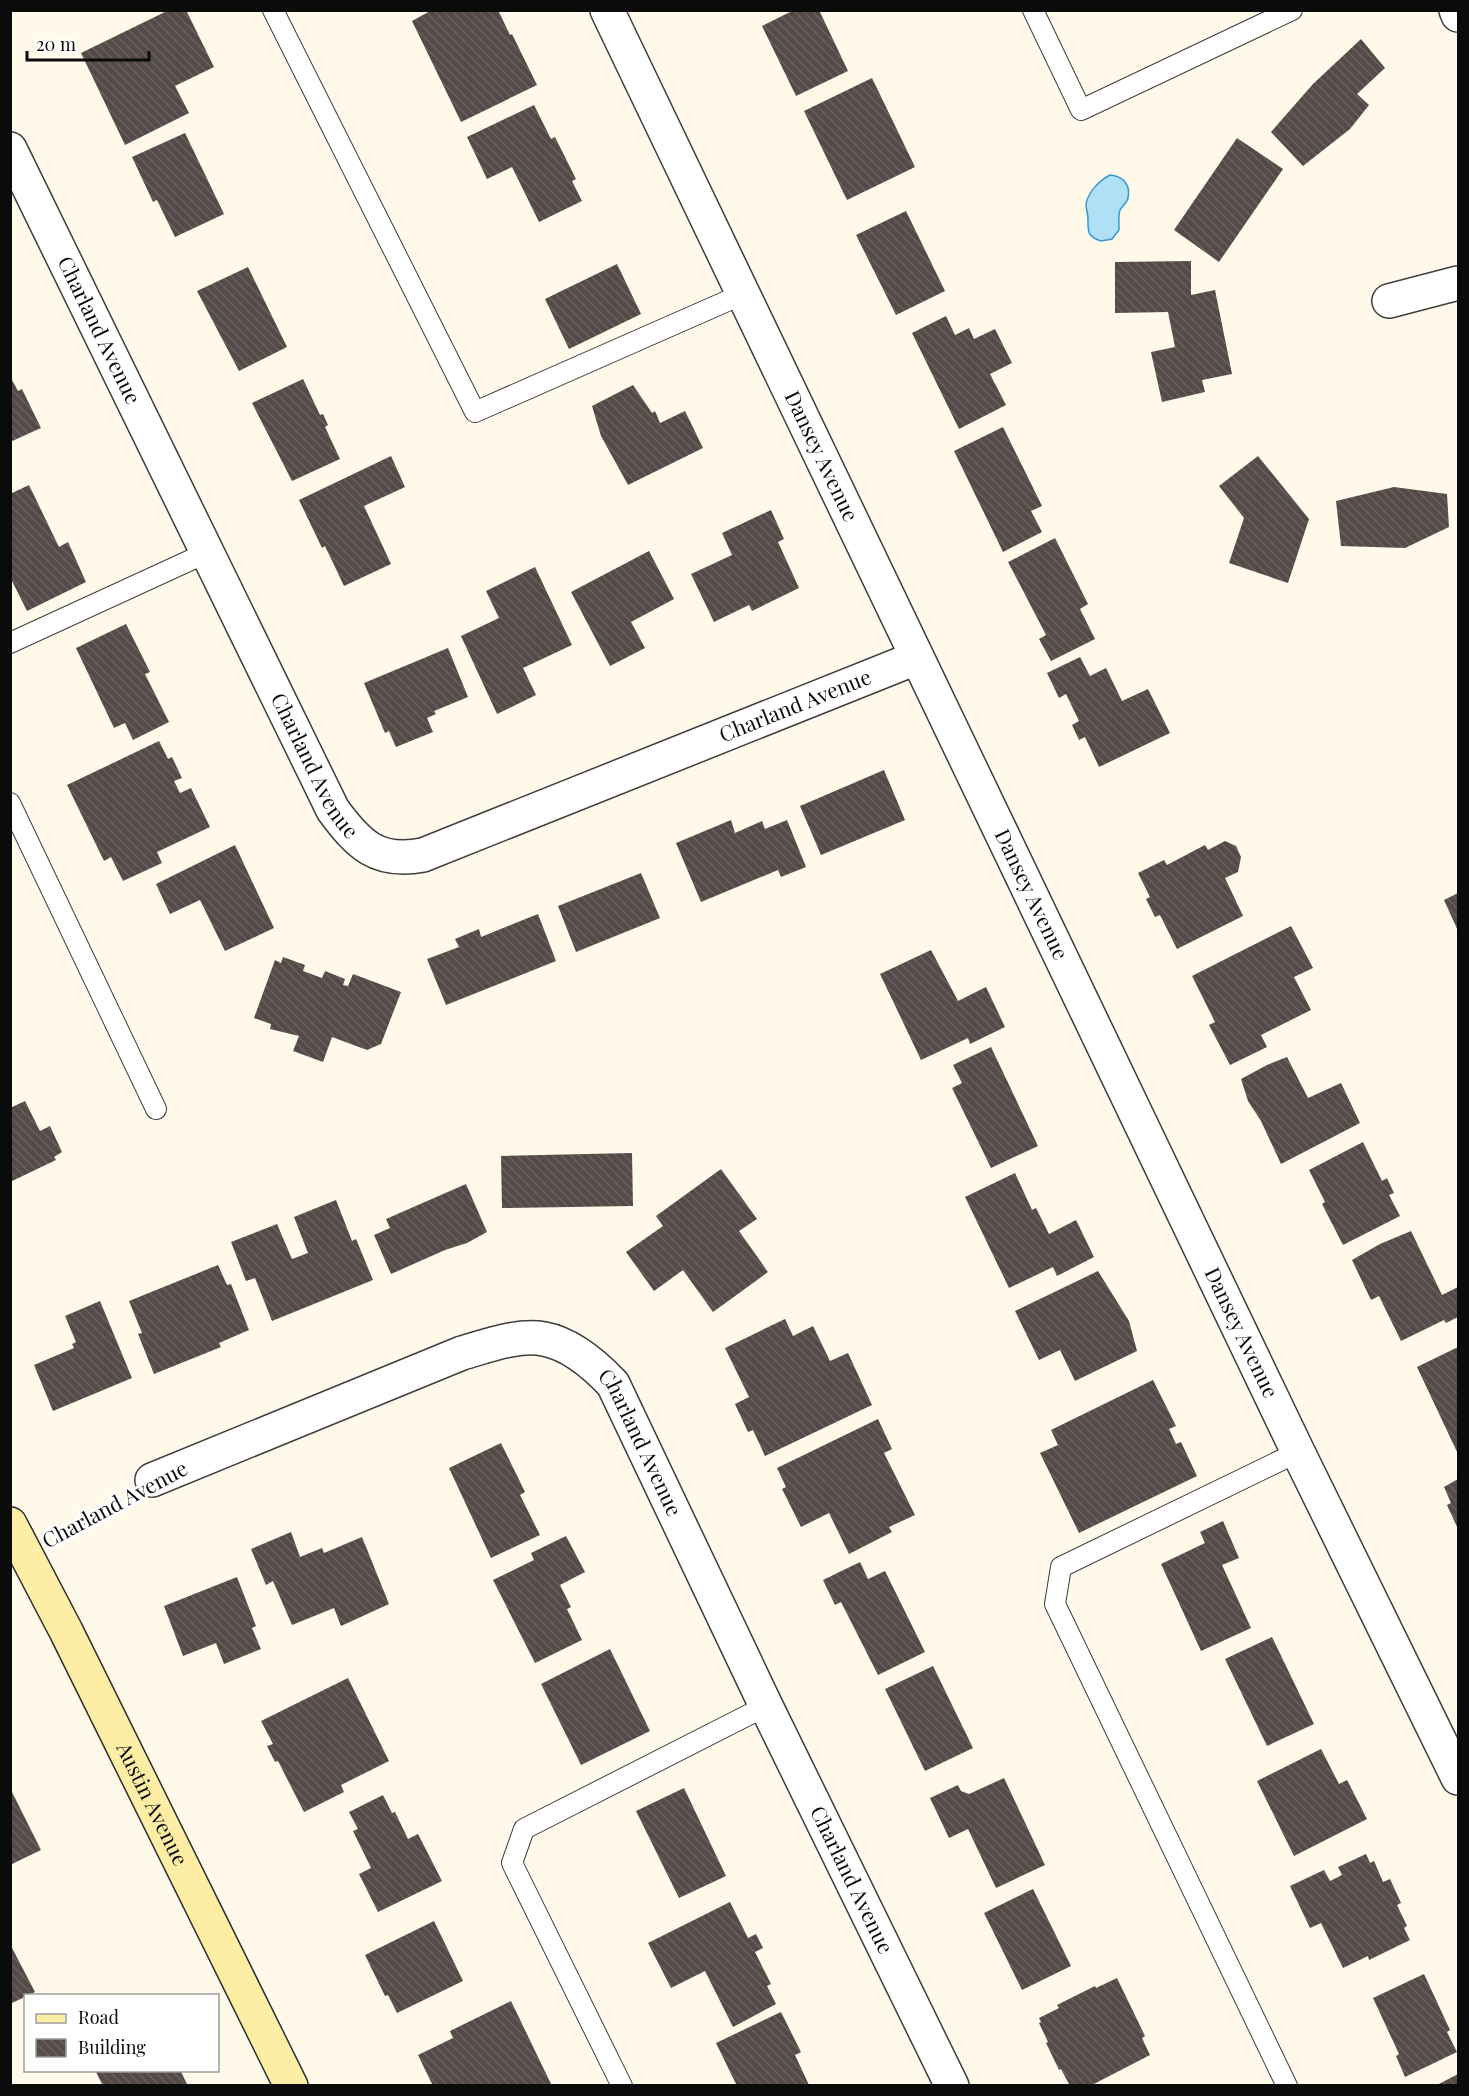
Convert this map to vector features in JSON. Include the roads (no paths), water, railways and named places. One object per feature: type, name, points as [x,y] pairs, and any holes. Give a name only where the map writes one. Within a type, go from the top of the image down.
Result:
[{"type":"main road","name":"Austin Avenue","points":[[17,1538],[66,1631],[291,2085]]},
{"type":"street","name":"Dansey Avenue","points":[[607,10],[1298,1452],[1458,1778]]},
{"type":"street","points":[[1456,10],[1458,15]]},
{"type":"street","name":"Charland Avenue","points":[[10,149],[333,810],[351,835],[370,849],[389,857],[407,858],[423,855],[916,658]]},
{"type":"street","points":[[1389,301],[1458,283]]},
{"type":"street","name":"Charland Avenue","points":[[152,1480],[462,1353],[519,1339],[544,1339],[573,1351],[594,1364],[613,1384],[766,1706],[952,2085]]},
{"type":"lane","points":[[273,10],[475,412],[742,294]]},
{"type":"lane","points":[[1033,10],[1081,110],[1292,10]]},
{"type":"lane","points":[[10,643],[206,553]]},
{"type":"lane","points":[[10,803],[156,1109]]},
{"type":"lane","points":[[1287,2085],[1055,1604],[1061,1567],[1298,1452]]},
{"type":"lane","points":[[622,2085],[512,1863],[524,1829],[766,1706]]},
{"type":"water","points":[[1110,175],[1119,177],[1125,182],[1129,193],[1127,201],[1120,210],[1119,230],[1112,239],[1101,241],[1093,238],[1089,233],[1086,204],[1095,187]]}]
